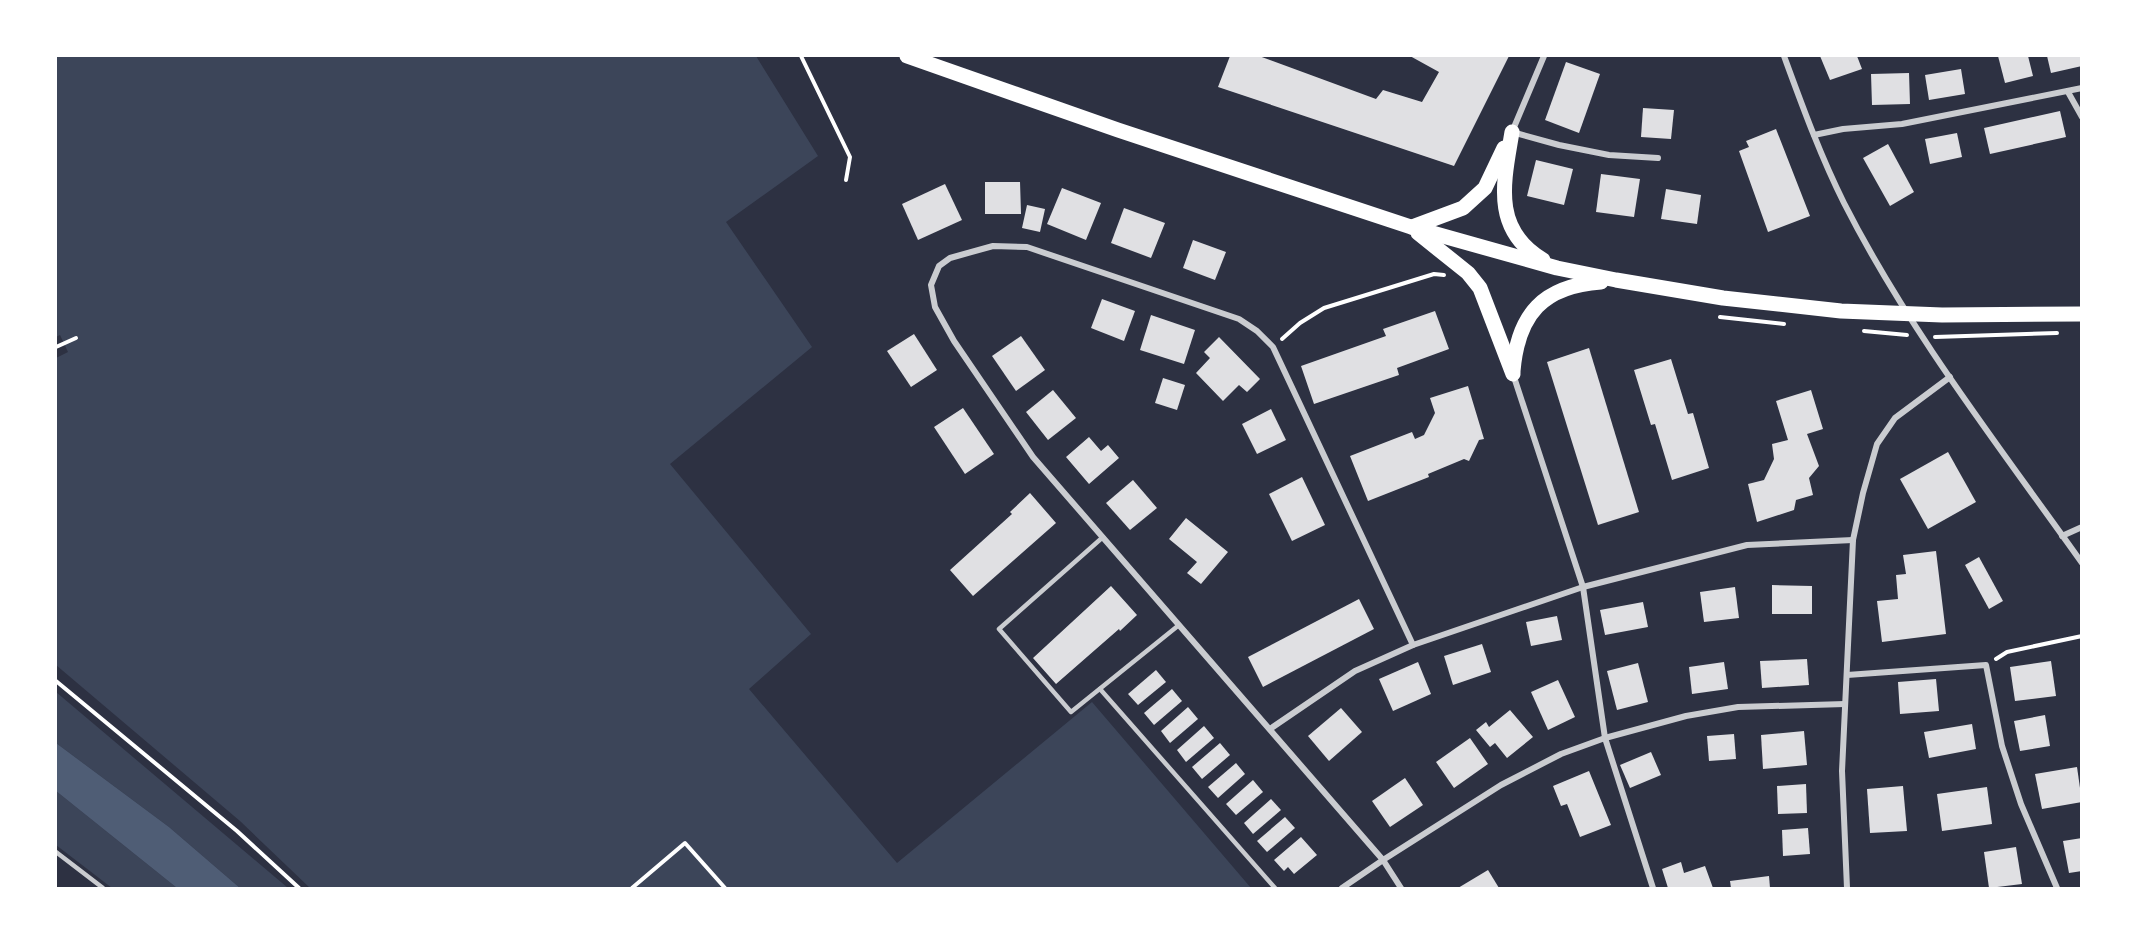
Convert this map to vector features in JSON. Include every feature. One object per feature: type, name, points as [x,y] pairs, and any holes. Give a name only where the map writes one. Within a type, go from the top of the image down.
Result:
[{"type":"main road","points":[[907,56],[1118,130],[1411,227],[1557,268],[1723,298],[1841,312],[1942,315],[2082,314]]},
{"type":"main road","points":[[1411,227],[1463,208],[1485,188],[1512,132]]},
{"type":"main road","points":[[1512,132],[1503,185],[1505,210],[1515,232],[1532,253],[1557,268]]},
{"type":"main road","points":[[1411,227],[1468,273],[1480,288],[1513,374]]},
{"type":"main road","points":[[1513,374],[1519,337],[1533,310],[1548,296],[1583,283],[1616,280]]},
{"type":"street","points":[[1544,56],[1512,132],[1559,145],[1609,154],[1658,158]]},
{"type":"street","points":[[1784,56],[1814,135],[1844,202],[1884,275],[1950,377],[2082,563]]},
{"type":"street","points":[[1814,135],[1843,129],[1902,124],[2082,88]]},
{"type":"street","points":[[2068,92],[2082,117]]},
{"type":"street","points":[[1401,888],[1383,860],[1033,457],[1000,412],[935,307],[931,285],[939,266],[950,258],[993,246],[1027,247],[1239,319],[1257,331],[1273,347],[1413,645]]},
{"type":"street","points":[[1513,374],[1583,587],[1605,738],[1653,888]]},
{"type":"street","points":[[1847,888],[1842,771],[1853,540],[1877,444],[1895,418],[1950,377]]},
{"type":"street","points":[[2062,536],[2082,527]]},
{"type":"street","points":[[1270,729],[1355,671],[1413,645],[1583,587],[1747,545],[1853,540]]},
{"type":"street","points":[[1847,675],[1986,665],[2002,746],[2022,804],[2057,888]]},
{"type":"street","points":[[1342,888],[1501,785],[1561,754],[1605,738],[1686,716],[1738,707],[1845,704]]},
{"type":"lane","points":[[1103,537],[999,629],[1071,712],[1179,625]]},
{"type":"lane","points":[[1100,689],[1275,888]]},
{"type":"lane","points":[[56,852],[103,888]]},
{"type":"path","points":[[801,56],[850,157],[846,180]]},
{"type":"path","points":[[1273,347],[1300,323],[1324,308],[1434,274],[1448,276]]},
{"type":"path","points":[[1717,316],[1785,324]]},
{"type":"path","points":[[1853,330],[1910,335]]},
{"type":"path","points":[[1933,337],[2059,333]]},
{"type":"path","points":[[56,347],[76,338]]},
{"type":"path","points":[[1986,665],[2007,652],[2082,636]]},
{"type":"path","points":[[56,681],[237,831],[299,888]]},
{"type":"path","points":[[632,888],[685,843],[725,888]]},
{"type":"shaded area","points":[[56,56],[756,56],[818,156],[726,222],[812,347],[670,464],[811,634],[749,689],[897,863],[1092,702],[1251,888],[310,888],[240,821],[56,665],[56,358],[68,352],[60,335],[56,337]]},
{"type":"shaded area","points":[[56,692],[288,888],[240,888],[169,827],[56,743]]},
{"type":"shaded area","points":[[56,743],[169,827],[240,888],[177,888],[56,791]]},
{"type":"shaded area","points":[[56,791],[177,888],[112,888],[56,845]]},
{"type":"building","points":[[1230,56],[1259,56],[1376,99],[1383,90],[1422,102],[1439,72],[1410,56],[1509,56],[1454,166],[1218,87]]},
{"type":"building","points":[[1820,56],[1857,56],[1862,69],[1830,80]]},
{"type":"building","points":[[1998,56],[2028,56],[2033,76],[2005,83]]},
{"type":"building","points":[[2047,56],[2082,56],[2082,66],[2051,73]]},
{"type":"building","points":[[1566,62],[1600,74],[1579,133],[1545,120]]},
{"type":"building","points":[[1961,69],[1965,94],[1929,100],[1925,75]]},
{"type":"building","points":[[1909,73],[1910,104],[1872,105],[1871,74]]},
{"type":"building","points":[[1643,108],[1674,110],[1671,139],[1641,137]]},
{"type":"building","points":[[2060,111],[2066,137],[1990,154],[1984,128]]},
{"type":"building","points":[[1776,129],[1810,216],[1768,232],[1739,151],[1749,147],[1746,141]]},
{"type":"building","points":[[1957,133],[1962,157],[1930,164],[1925,139]]},
{"type":"building","points":[[1888,144],[1914,192],[1890,206],[1863,158]]},
{"type":"building","points":[[1536,160],[1573,169],[1564,205],[1527,196]]},
{"type":"building","points":[[1601,174],[1640,179],[1634,217],[1596,212]]},
{"type":"building","points":[[985,182],[1020,182],[1021,214],[985,214]]},
{"type":"building","points":[[945,184],[962,220],[918,240],[902,204]]},
{"type":"building","points":[[1062,188],[1101,203],[1086,240],[1047,224]]},
{"type":"building","points":[[1666,189],[1701,195],[1697,224],[1661,219]]},
{"type":"building","points":[[1027,205],[1045,209],[1040,232],[1022,228]]},
{"type":"building","points":[[1124,208],[1165,223],[1151,258],[1111,243]]},
{"type":"building","points":[[1193,240],[1226,252],[1215,280],[1183,268]]},
{"type":"building","points":[[1102,299],[1135,311],[1124,341],[1091,328]]},
{"type":"building","points":[[1435,311],[1449,349],[1397,368],[1399,375],[1314,404],[1301,366],[1386,336],[1383,329]]},
{"type":"building","points":[[1151,315],[1195,330],[1184,364],[1140,350]]},
{"type":"building","points":[[914,334],[937,370],[911,387],[887,351]]},
{"type":"building","points":[[1021,336],[1045,370],[1016,391],[992,356]]},
{"type":"building","points":[[1219,337],[1260,379],[1247,392],[1239,385],[1223,401],[1196,373],[1210,358],[1204,352]]},
{"type":"building","points":[[1589,348],[1639,512],[1598,525],[1547,362]]},
{"type":"building","points":[[1671,359],[1688,414],[1693,413],[1709,468],[1672,480],[1655,424],[1651,425],[1634,370]]},
{"type":"building","points":[[1163,378],[1185,385],[1177,410],[1155,403]]},
{"type":"building","points":[[1468,386],[1484,439],[1479,440],[1469,461],[1464,459],[1428,474],[1429,477],[1368,501],[1350,456],[1412,432],[1415,439],[1424,435],[1435,413],[1430,398]]},
{"type":"building","points":[[1053,390],[1076,418],[1048,440],[1026,412]]},
{"type":"building","points":[[1811,390],[1823,429],[1807,434],[1819,466],[1809,478],[1813,495],[1796,500],[1794,510],[1757,522],[1748,484],[1764,480],[1774,459],[1772,444],[1788,440],[1776,401]]},
{"type":"building","points":[[963,408],[994,454],[965,474],[934,427]]},
{"type":"building","points":[[1271,409],[1286,440],[1257,454],[1242,424]]},
{"type":"building","points":[[1089,437],[1101,451],[1108,445],[1119,458],[1089,484],[1066,457]]},
{"type":"building","points":[[1948,452],[1976,502],[1928,529],[1900,479]]},
{"type":"building","points":[[1302,477],[1325,525],[1292,541],[1269,494]]},
{"type":"building","points":[[1133,480],[1157,508],[1130,530],[1106,503]]},
{"type":"building","points":[[1030,493],[1056,523],[973,596],[950,570],[1012,514],[1010,512]]},
{"type":"building","points":[[1186,518],[1228,552],[1201,584],[1187,573],[1197,562],[1169,539]]},
{"type":"building","points":[[1936,551],[1946,634],[1882,642],[1877,601],[1898,599],[1896,575],[1906,574],[1903,555]]},
{"type":"building","points":[[1979,557],[2003,601],[1989,609],[1965,565]]},
{"type":"building","points":[[1772,585],[1812,586],[1812,614],[1772,614]]},
{"type":"building","points":[[1111,586],[1137,615],[1056,684],[1033,658]]},
{"type":"building","points":[[1735,587],[1739,618],[1704,622],[1700,592]]},
{"type":"building","points":[[1359,599],[1374,629],[1263,687],[1248,657]]},
{"type":"building","points":[[1643,602],[1648,627],[1605,635],[1600,610]]},
{"type":"building","points":[[1557,616],[1562,640],[1531,646],[1526,622]]},
{"type":"building","points":[[1482,644],[1491,672],[1453,685],[1444,656]]},
{"type":"building","points":[[1807,659],[1809,685],[1762,688],[1760,661]]},
{"type":"building","points":[[2051,661],[2056,696],[2015,701],[2010,667]]},
{"type":"building","points":[[1418,662],[1431,694],[1393,711],[1379,679]]},
{"type":"building","points":[[1724,662],[1728,689],[1692,694],[1689,667]]},
{"type":"building","points":[[1638,663],[1648,702],[1617,710],[1607,671]]},
{"type":"building","points":[[1156,670],[1166,682],[1138,705],[1128,694]]},
{"type":"building","points":[[1936,679],[1939,711],[1900,714],[1898,682]]},
{"type":"building","points":[[1558,680],[1575,717],[1548,730],[1531,692]]},
{"type":"building","points":[[1172,689],[1182,701],[1154,725],[1144,713]]},
{"type":"building","points":[[1188,707],[1198,719],[1170,743],[1161,731]]},
{"type":"building","points":[[1341,708],[1362,732],[1329,761],[1308,736]]},
{"type":"building","points":[[1510,710],[1533,737],[1507,758],[1495,743],[1490,747],[1476,730],[1486,722],[1489,727]]},
{"type":"building","points":[[2045,715],[2050,746],[2020,751],[2014,721]]},
{"type":"building","points":[[1972,724],[1976,749],[1929,758],[1924,732]]},
{"type":"building","points":[[1204,726],[1214,738],[1186,762],[1177,750]]},
{"type":"building","points":[[1804,731],[1807,765],[1763,769],[1761,735]]},
{"type":"building","points":[[1734,734],[1736,759],[1709,761],[1707,736]]},
{"type":"building","points":[[1470,738],[1488,764],[1454,788],[1436,762]]},
{"type":"building","points":[[1220,743],[1230,755],[1202,779],[1192,767]]},
{"type":"building","points":[[1651,752],[1661,775],[1630,788],[1620,765]]},
{"type":"building","points":[[1236,763],[1245,774],[1218,798],[1208,787]]},
{"type":"building","points":[[2077,767],[2082,802],[2042,809],[2035,774]]},
{"type":"building","points":[[1589,771],[1611,825],[1580,837],[1567,804],[1561,806],[1553,786]]},
{"type":"building","points":[[1405,778],[1423,805],[1390,827],[1372,801]]},
{"type":"building","points":[[1253,780],[1263,792],[1236,815],[1226,804]]},
{"type":"building","points":[[1806,784],[1807,813],[1778,814],[1777,786]]},
{"type":"building","points":[[1903,786],[1907,831],[1870,833],[1867,789]]},
{"type":"building","points":[[1987,787],[1992,824],[1942,831],[1937,794]]},
{"type":"building","points":[[1271,799],[1281,810],[1253,834],[1244,823]]},
{"type":"building","points":[[1285,817],[1295,828],[1267,852],[1257,841]]},
{"type":"building","points":[[1808,828],[1810,854],[1783,856],[1782,830]]},
{"type":"building","points":[[1301,837],[1317,855],[1294,874],[1288,867],[1284,871],[1274,860]]},
{"type":"building","points":[[2082,838],[2082,871],[2069,873],[2063,841]]},
{"type":"building","points":[[2016,847],[2022,884],[1989,888],[1984,852]]},
{"type":"building","points":[[1681,862],[1684,873],[1705,866],[1713,888],[1668,888],[1662,869]]},
{"type":"building","points":[[1488,870],[1499,888],[1458,888]]},
{"type":"building","points":[[1769,876],[1770,888],[1731,888],[1730,881]]}]
